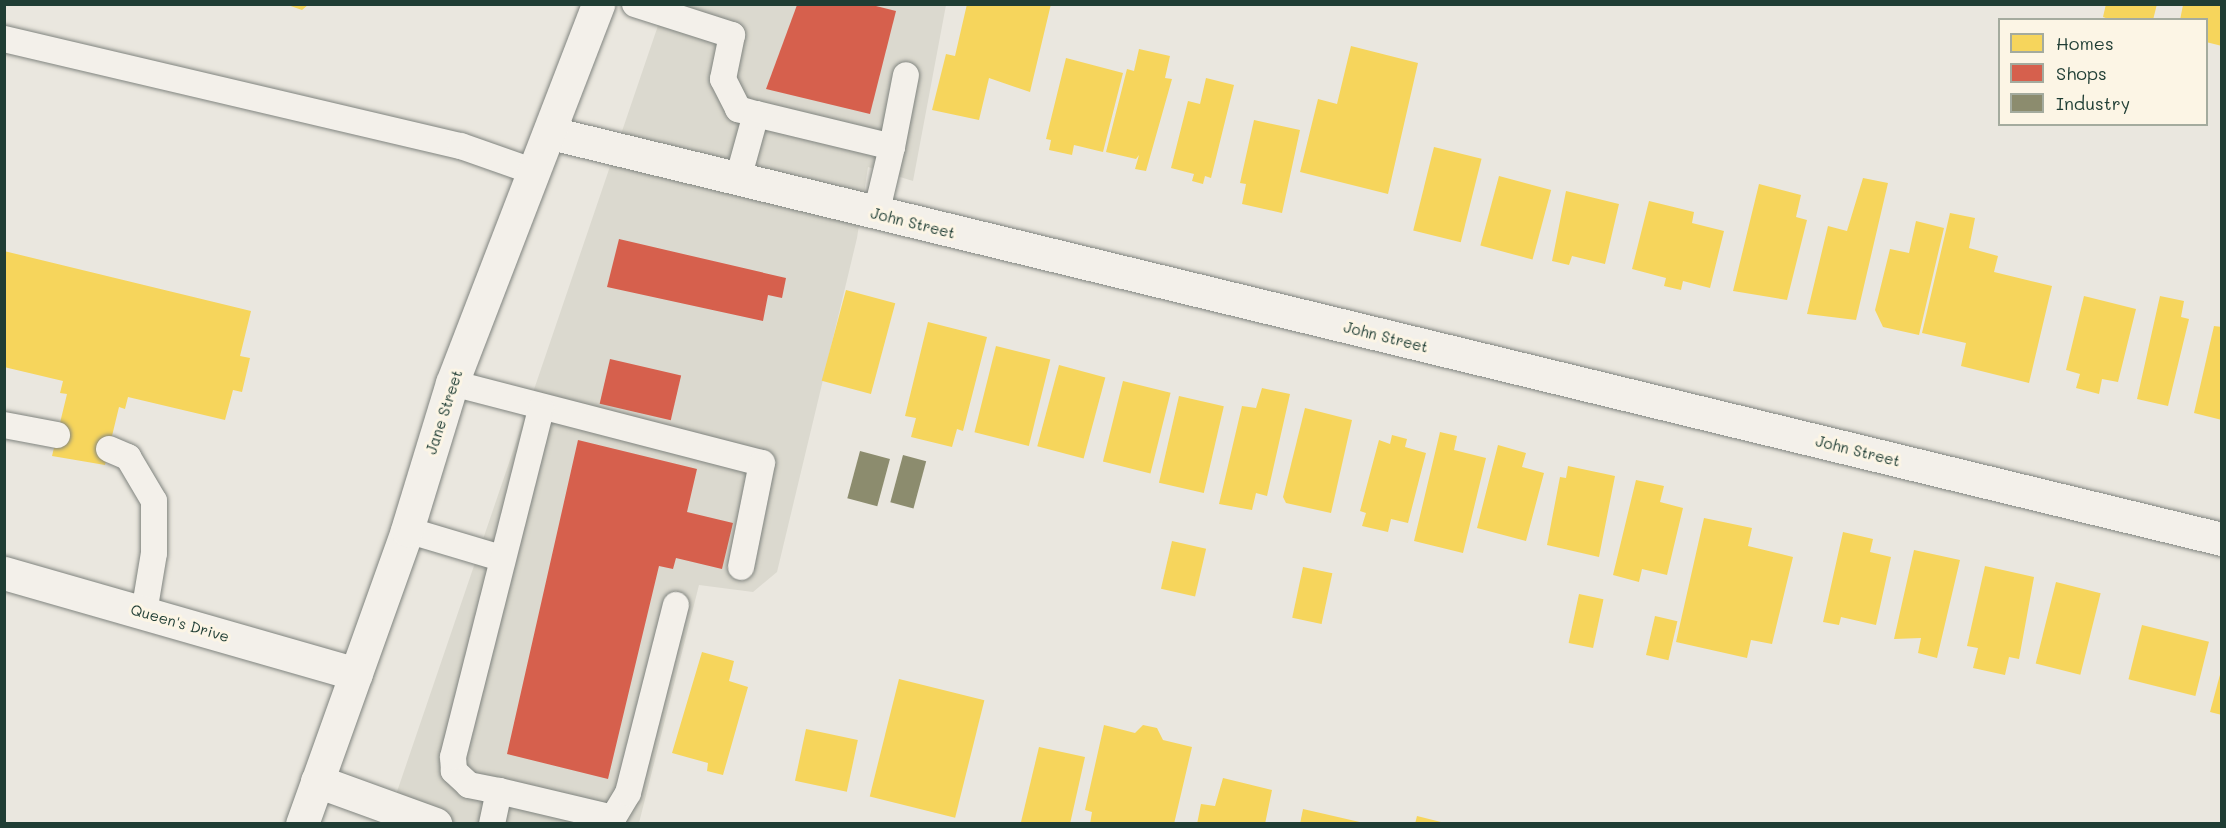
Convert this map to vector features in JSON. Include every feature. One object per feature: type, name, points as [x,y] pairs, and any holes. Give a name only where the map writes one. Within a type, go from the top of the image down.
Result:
[{"type":"street","name":"Jane Street","points":[[302,824],[407,530],[452,383],[551,133],[598,4]]},
{"type":"street","name":"John Street","points":[[551,133],[876,214],[2222,539]]},
{"type":"street","name":"Queen's Drive","points":[[7,577],[144,613],[356,674]]},
{"type":"street","points":[[317,781],[435,824]]},
{"type":"lane","points":[[635,4],[732,35],[723,79],[738,109],[891,147]]},
{"type":"lane","points":[[4,39],[462,146],[535,172]]},
{"type":"lane","points":[[876,214],[906,75]]},
{"type":"lane","points":[[738,179],[756,114]]},
{"type":"lane","points":[[452,383],[541,409],[762,463],[741,567]]},
{"type":"lane","points":[[541,409],[501,558],[453,757],[454,771],[469,785],[612,821],[628,793],[676,605]]},
{"type":"lane","points":[[4,425],[57,435]]},
{"type":"lane","points":[[109,449],[128,457],[154,501],[154,553],[144,613]]},
{"type":"lane","points":[[407,530],[501,558]]},
{"type":"lane","points":[[492,824],[499,791]]},
{"type":"shaded area","points":[[665,5],[946,5],[913,181],[868,167],[857,238],[777,572],[753,592],[699,585],[639,823],[386,824]]},
{"type":"building: Homes","points":[[285,4],[309,4],[302,10]]},
{"type":"building: Homes","points":[[967,4],[1051,4],[1030,92],[989,78],[979,120],[932,110],[946,54],[955,56]]},
{"type":"building: Homes","points":[[2106,4],[2157,4],[2154,18],[2103,17]]},
{"type":"building: Homes","points":[[2183,5],[2222,5],[2222,46],[2208,42],[2208,18],[2180,18]]},
{"type":"building: Homes","points":[[1351,46],[1418,63],[1388,194],[1300,172],[1318,99],[1337,104]]},
{"type":"building: Homes","points":[[1139,49],[1170,56],[1165,78],[1172,79],[1146,171],[1135,169],[1139,155],[1136,159],[1106,152],[1127,69],[1134,71]]},
{"type":"building: Homes","points":[[1066,58],[1123,73],[1103,152],[1074,145],[1072,155],[1049,150],[1051,140],[1046,139]]},
{"type":"building: Homes","points":[[1206,78],[1234,85],[1211,178],[1205,176],[1203,184],[1192,181],[1194,174],[1171,168],[1188,101],[1200,104]]},
{"type":"building: Homes","points":[[1254,120],[1300,130],[1282,213],[1242,204],[1246,184],[1240,183]]},
{"type":"building: Homes","points":[[1434,147],[1482,159],[1461,242],[1413,230]]},
{"type":"building: Homes","points":[[1499,176],[1551,190],[1533,260],[1480,246]]},
{"type":"building: Homes","points":[[1863,178],[1888,183],[1856,320],[1807,314],[1828,226],[1847,231]]},
{"type":"building: Homes","points":[[1759,184],[1801,195],[1796,217],[1807,220],[1787,300],[1733,291]]},
{"type":"building: Homes","points":[[1566,191],[1619,204],[1605,264],[1572,256],[1569,265],[1552,261]]},
{"type":"building: Homes","points":[[1649,201],[1694,212],[1692,223],[1724,231],[1710,288],[1683,281],[1681,290],[1664,286],[1666,278],[1632,269]]},
{"type":"building: Homes","points":[[1950,213],[1975,218],[1969,248],[1998,256],[1994,272],[2052,286],[2029,383],[1961,366],[1966,343],[1922,333]]},
{"type":"building: Homes","points":[[1916,221],[1944,228],[1919,335],[1883,327],[1875,310],[1890,249],[1909,253]]},
{"type":"building: Homes","points":[[4,251],[251,311],[240,356],[250,358],[242,392],[233,390],[225,420],[128,397],[125,409],[119,407],[105,465],[52,456],[67,394],[60,393],[63,381],[4,367]]},
{"type":"building: Homes","points":[[846,290],[895,303],[871,394],[822,381]]},
{"type":"building: Homes","points":[[2084,296],[2136,309],[2118,382],[2102,379],[2099,394],[2076,388],[2080,374],[2066,370]]},
{"type":"building: Homes","points":[[2160,296],[2184,301],[2181,317],[2189,319],[2168,406],[2137,399]]},
{"type":"building: Homes","points":[[928,322],[987,337],[963,431],[957,429],[952,447],[911,437],[916,418],[905,416]]},
{"type":"building: Homes","points":[[2214,326],[2222,327],[2222,420],[2194,413]]},
{"type":"building: Homes","points":[[996,346],[1050,360],[1029,446],[974,432]]},
{"type":"building: Homes","points":[[1059,365],[1105,377],[1084,459],[1037,446]]},
{"type":"building: Homes","points":[[1123,381],[1171,393],[1150,473],[1103,462]]},
{"type":"building: Homes","points":[[1262,388],[1290,394],[1267,496],[1256,493],[1252,510],[1219,504],[1242,406],[1256,408]]},
{"type":"building: Homes","points":[[1179,396],[1224,406],[1204,493],[1159,483]]},
{"type":"building: Homes","points":[[1305,408],[1352,420],[1331,513],[1286,503],[1283,497]]},
{"type":"building: Homes","points":[[1440,432],[1457,436],[1454,450],[1486,458],[1463,553],[1414,541]]},
{"type":"building: Homes","points":[[1392,435],[1407,439],[1405,447],[1426,453],[1408,523],[1391,519],[1388,532],[1362,526],[1366,513],[1360,511],[1379,440],[1390,444]]},
{"type":"building: Homes","points":[[1498,445],[1526,453],[1522,467],[1544,473],[1526,541],[1477,528]]},
{"type":"building: Homes","points":[[1568,466],[1615,476],[1599,557],[1547,545],[1560,477],[1566,478]]},
{"type":"building: Homes","points":[[1636,480],[1664,486],[1660,502],[1683,508],[1667,575],[1642,569],[1639,582],[1613,575]]},
{"type":"building: Homes","points":[[1704,518],[1752,528],[1748,546],[1793,557],[1772,644],[1751,640],[1747,658],[1676,642]]},
{"type":"building: Homes","points":[[1843,532],[1873,539],[1870,552],[1891,557],[1876,625],[1841,617],[1839,625],[1823,622]]},
{"type":"building: Homes","points":[[1172,541],[1206,549],[1195,597],[1161,589]]},
{"type":"building: Homes","points":[[1914,550],[1960,560],[1937,658],[1918,653],[1921,638],[1894,639]]},
{"type":"building: Homes","points":[[1985,566],[2034,577],[2019,659],[2009,657],[2005,675],[1973,668],[1978,648],[1967,646]]},
{"type":"building: Homes","points":[[1303,567],[1332,573],[1322,624],[1292,618]]},
{"type":"building: Homes","points":[[2056,582],[2101,593],[2080,675],[2036,664]]},
{"type":"building: Homes","points":[[1579,594],[1603,599],[1593,648],[1569,643]]},
{"type":"building: Homes","points":[[1655,616],[1677,621],[1668,660],[1646,655]]},
{"type":"building: Homes","points":[[2142,625],[2209,642],[2195,696],[2128,679]]},
{"type":"building: Homes","points":[[702,652],[734,661],[729,681],[748,687],[723,775],[707,771],[708,763],[672,753]]},
{"type":"building: Homes","points":[[2222,671],[2222,715],[2210,712]]},
{"type":"building: Homes","points":[[899,679],[984,700],[955,818],[870,796]]},
{"type":"building: Homes","points":[[1104,725],[1135,733],[1143,725],[1157,728],[1163,740],[1192,747],[1174,824],[1090,824],[1092,812],[1085,810]]},
{"type":"building: Homes","points":[[806,729],[858,740],[847,792],[795,781]]},
{"type":"building: Homes","points":[[1039,747],[1085,757],[1070,824],[1021,822]]},
{"type":"building: Homes","points":[[1223,778],[1272,790],[1265,824],[1197,824],[1201,804],[1215,806]]},
{"type":"building: Homes","points":[[1303,809],[1364,823],[1364,824],[1300,824]]},
{"type":"building: Homes","points":[[1417,816],[1445,823],[1445,824],[1415,824]]},
{"type":"building: Shops","points":[[797,5],[872,5],[896,11],[870,114],[766,89]]},
{"type":"building: Shops","points":[[619,239],[786,278],[782,298],[768,295],[763,321],[607,287]]},
{"type":"building: Shops","points":[[610,359],[681,375],[671,420],[600,404]]},
{"type":"building: Shops","points":[[578,440],[697,469],[687,512],[733,523],[722,569],[676,558],[673,569],[659,566],[608,779],[507,754]]},
{"type":"building: Industry","points":[[860,451],[890,459],[877,506],[847,498]]},
{"type":"building: Industry","points":[[903,455],[926,461],[914,509],[890,502]]}]
